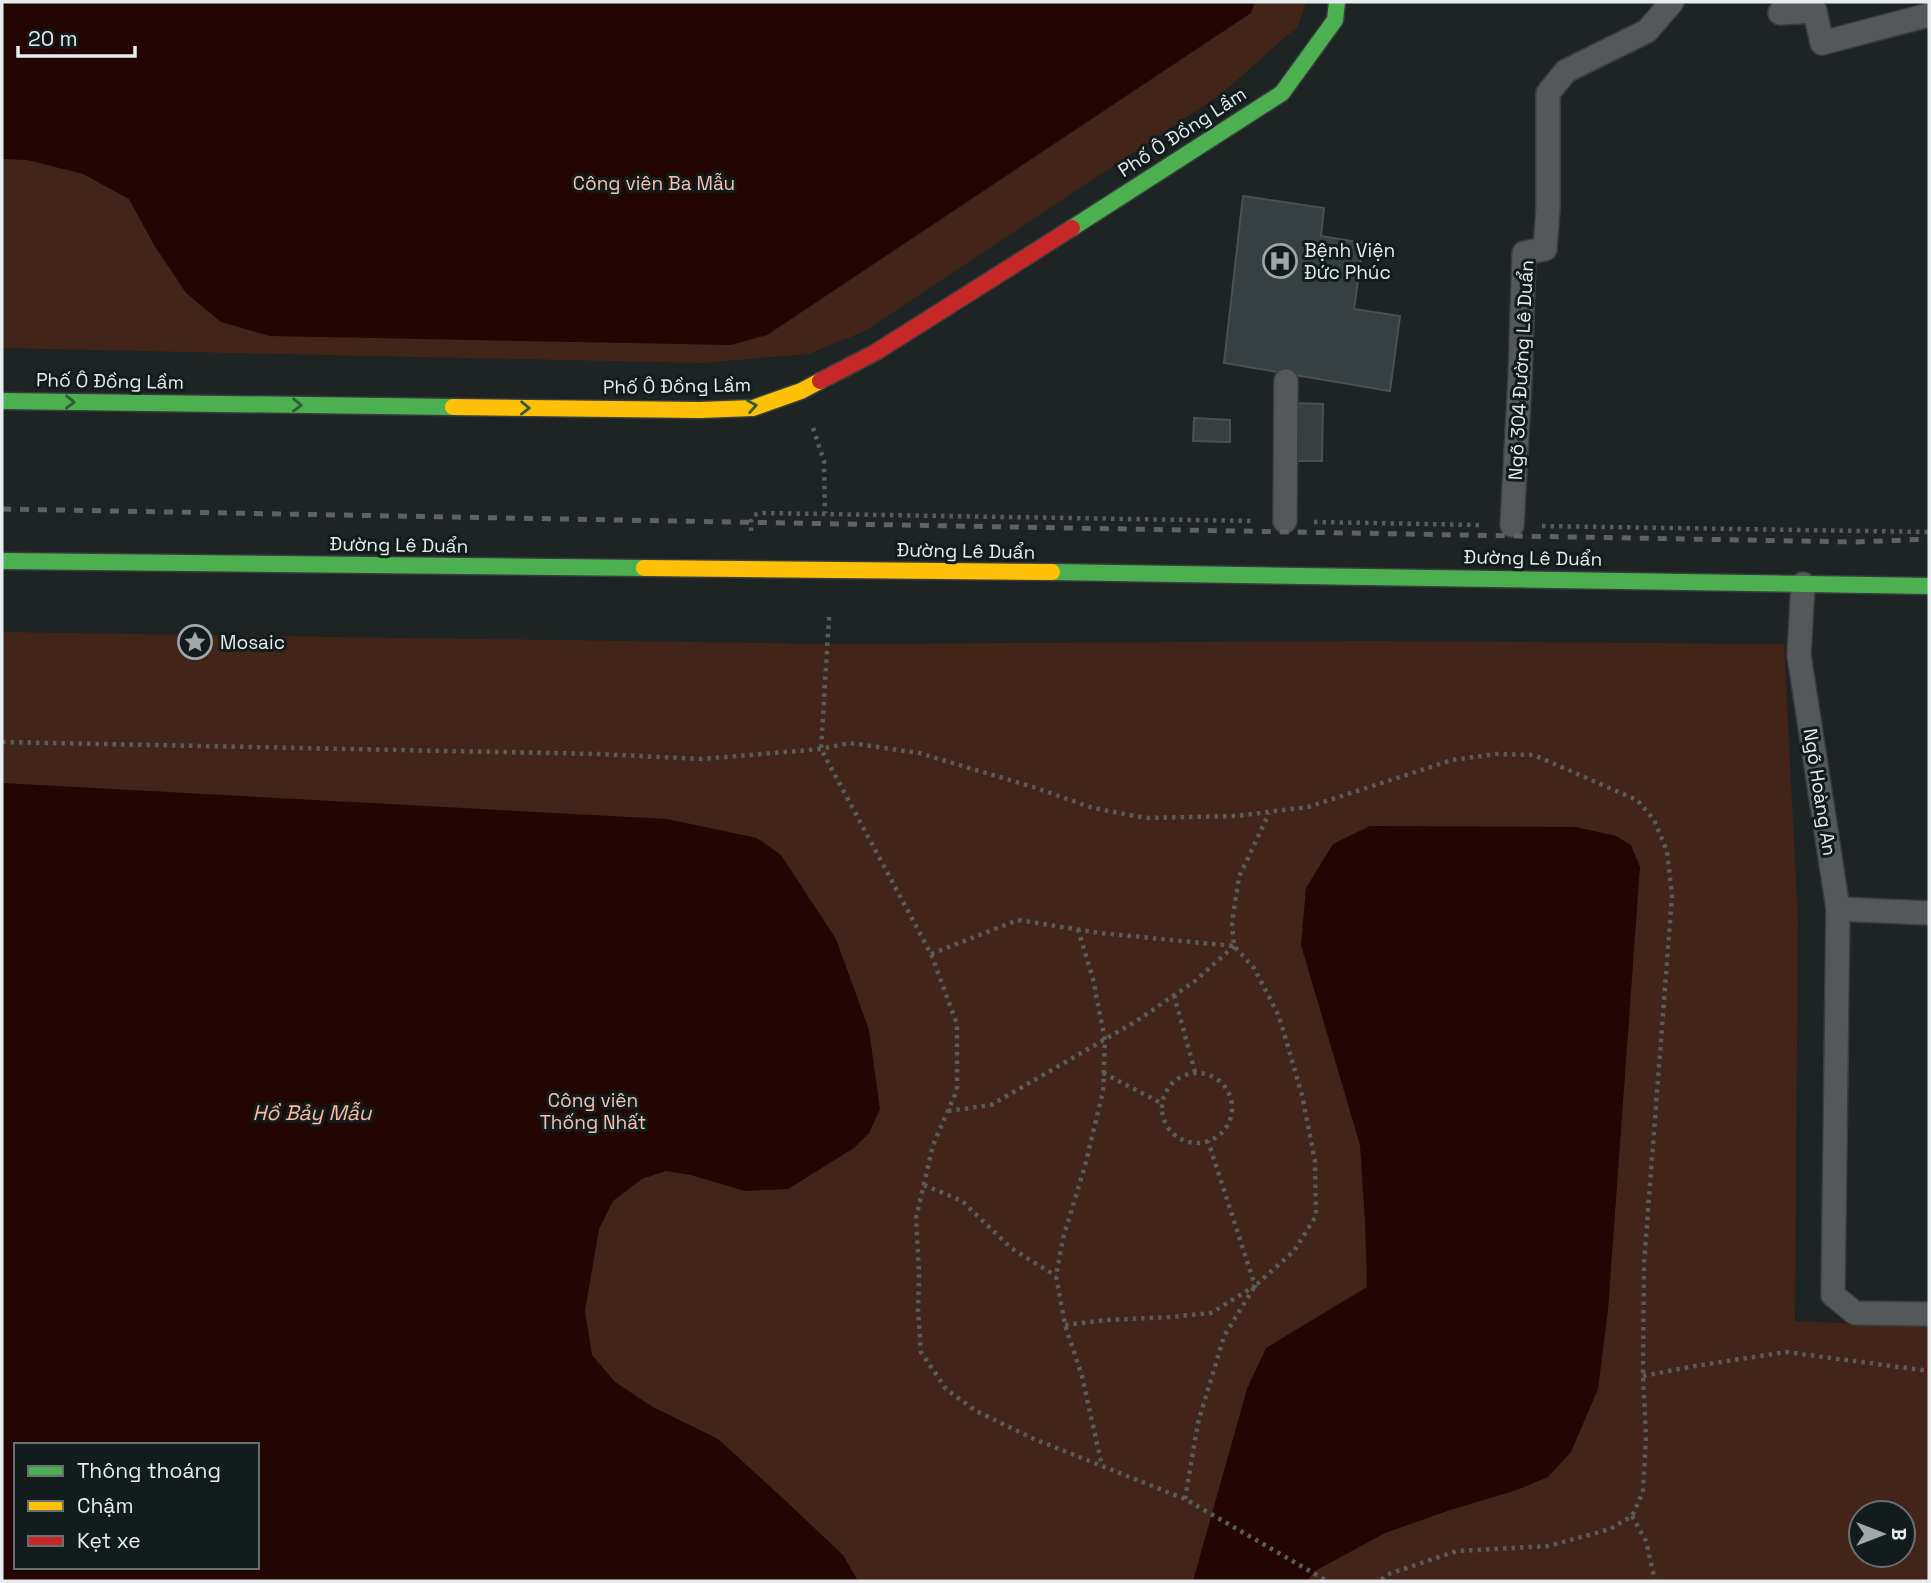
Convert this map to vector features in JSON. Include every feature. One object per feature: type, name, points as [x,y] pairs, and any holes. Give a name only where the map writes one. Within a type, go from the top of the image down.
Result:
[{"type":"main road","name":"Phố Ô Đồng Lầm","points":[[2,401],[701,410],[753,408],[801,391],[876,352],[1282,93],[1335,20],[1337,2]]},
{"type":"main road","name":"Đường Lê Duẩn","points":[[2,561],[1256,575],[1929,586]]},
{"type":"lane","name":"Ngõ 304 Đường Lê Duẩn","points":[[1512,526],[1524,253],[1545,250],[1548,208],[1548,93],[1566,71],[1647,31],[1672,2]]},
{"type":"lane","points":[[1780,13],[1815,11],[1822,43],[1929,15]]},
{"type":"lane","points":[[1285,521],[1286,381]]},
{"type":"lane","name":"Ngõ Hoàng An","points":[[1803,584],[1799,655],[1838,909],[1833,1295],[1855,1313],[1929,1314]]},
{"type":"lane","points":[[1838,909],[1929,913]]},
{"type":"path","points":[[801,391],[824,461],[825,513]]},
{"type":"path","points":[[751,533],[751,521],[754,515],[760,513],[1929,532]]},
{"type":"path","points":[[829,617],[821,749],[931,954],[957,1024],[957,1090],[933,1145],[916,1218],[921,1352],[946,1389],[975,1411],[1196,1504],[1327,1581]]},
{"type":"path","points":[[2,742],[598,754],[702,759],[821,749],[850,743],[919,753],[1093,808],[1146,818],[1236,816],[1308,807],[1452,761],[1496,754],[1534,755],[1637,800],[1654,820],[1667,851],[1672,896],[1644,1263],[1643,1376],[1646,1437],[1643,1492],[1632,1516],[1610,1529],[1549,1546],[1457,1551],[1386,1575],[1380,1581]]},
{"type":"path","points":[[1065,1325],[1211,1312],[1255,1286],[1294,1251],[1316,1216],[1315,1161],[1302,1095],[1279,1016],[1254,968],[1234,946],[1232,923],[1240,877],[1269,812]]},
{"type":"path","points":[[931,954],[1018,920],[1234,946]]},
{"type":"path","points":[[1078,929],[1093,979],[1105,1040],[1103,1091],[1085,1166],[1063,1238],[1056,1276],[1065,1325],[1082,1376],[1103,1467]]},
{"type":"path","points":[[948,1111],[991,1105],[1105,1040],[1195,981],[1234,946]]},
{"type":"path","points":[[1174,996],[1195,1073]]},
{"type":"path","points":[[1103,1073],[1163,1104]]},
{"type":"path","points":[[1195,1073],[1217,1079],[1230,1096],[1232,1107],[1226,1128],[1218,1136],[1197,1143],[1176,1135],[1163,1115],[1165,1094],[1170,1086],[1186,1074],[1195,1073]]},
{"type":"path","points":[[1185,1499],[1198,1423],[1224,1336],[1255,1286],[1208,1140]]},
{"type":"path","points":[[924,1185],[962,1201],[1011,1248],[1056,1276]]},
{"type":"path","points":[[1643,1376],[1786,1352],[1929,1371]]},
{"type":"path","points":[[1632,1516],[1646,1541],[1655,1581]]},
{"type":"green space","name":"Công viên Ba Mẫu","points":[[2,2],[1306,2],[1298,26],[1220,95],[865,331],[808,354],[701,363],[2,348]]},
{"type":"green space","name":"Công viên Thống Nhất","points":[[2,632],[828,644],[1374,641],[1784,644],[1798,920],[1795,1321],[1929,1327],[1929,1581],[2,1581]]},
{"type":"water","name":"Công viên Ba Mẫu","points":[[2,2],[1255,2],[1251,13],[767,335],[731,345],[270,336],[221,322],[186,293],[154,245],[129,199],[83,174],[27,160],[2,159]]},
{"type":"water","name":"Hồ Bảy Mẫu","points":[[2,783],[667,819],[757,838],[781,855],[836,939],[869,1030],[880,1109],[869,1133],[854,1148],[788,1189],[745,1191],[691,1175],[666,1171],[642,1179],[613,1201],[599,1229],[585,1311],[592,1355],[615,1382],[653,1407],[718,1439],[843,1555],[858,1581],[2,1581]]},
{"type":"water","points":[[1370,826],[1576,827],[1616,836],[1631,845],[1640,867],[1608,1310],[1598,1389],[1571,1452],[1548,1477],[1517,1490],[1385,1533],[1315,1571],[1307,1581],[1193,1581],[1247,1389],[1266,1348],[1367,1287],[1360,1145],[1301,945],[1306,888],[1333,844]]},
{"type":"building","name":"Bệnh Viện Đức Phúc","points":[[1243,196],[1324,208],[1321,236],[1363,243],[1354,309],[1400,316],[1390,391],[1224,363]]},
{"type":"building","points":[[1294,403],[1323,404],[1322,461],[1292,461]]},
{"type":"building","points":[[1194,418],[1230,420],[1230,442],[1193,441]]},
{"type":"railway","points":[[2,509],[1855,542],[1929,539]]},
{"type":"traffic: fast","points":[[1072,228],[1282,93],[1335,20],[1337,2]]},
{"type":"traffic: fast","points":[[2,401],[453,407]]},
{"type":"traffic: fast","points":[[2,561],[644,568]]},
{"type":"traffic: fast","points":[[1052,572],[1929,586]]},
{"type":"traffic: slow","points":[[453,407],[700,410],[753,408],[801,391],[820,381]]},
{"type":"traffic: slow","points":[[644,568],[1052,572]]},
{"type":"traffic: jam","points":[[820,381],[876,352],[1072,228]]},
{"type":"place","name":"Bệnh Viện Đức Phúc","points":[[1280,261]]},
{"type":"place","name":"Mosaic","points":[[195,642]]}]
